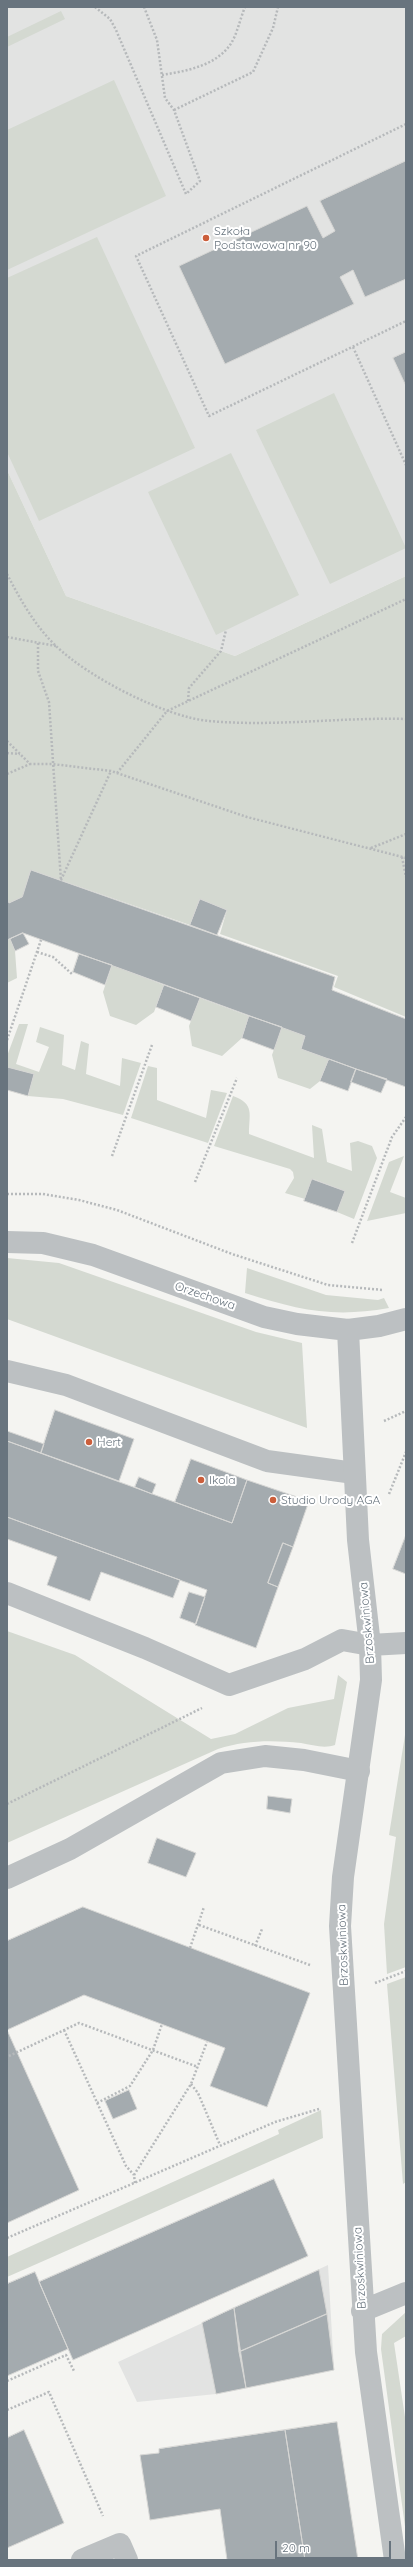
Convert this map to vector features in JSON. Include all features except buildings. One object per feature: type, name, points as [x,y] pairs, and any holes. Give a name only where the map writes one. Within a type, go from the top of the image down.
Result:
[{"type":"street","name":"Orzechowa","points":[[7,1242],[43,1243],[93,1255],[264,1317],[297,1324],[348,1330],[379,1326],[406,1319]]},
{"type":"street","name":"Brzoskwiniowa","points":[[348,1330],[358,1540],[370,1645],[371,1680],[343,1877],[340,1926],[352,2104],[362,2311],[366,2352],[395,2560]]},
{"type":"street","points":[[7,1371],[66,1385],[267,1461],[354,1473]]},
{"type":"street","points":[[7,1593],[145,1648],[229,1685],[305,1659],[342,1640],[370,1645],[406,1643]]},
{"type":"street","points":[[7,1878],[70,1849],[221,1763],[265,1756],[304,1760],[359,1771]]},
{"type":"street","points":[[362,2311],[406,2293]]},
{"type":"street","points":[[82,2560],[120,2544],[127,2560]]},
{"type":"path","points":[[95,7],[110,19],[116,30],[186,194],[200,181],[174,110],[165,98],[157,40],[144,7]]},
{"type":"path","points":[[162,75],[187,70],[223,54],[231,44],[245,7]]},
{"type":"path","points":[[174,110],[252,72],[273,28],[278,7]]},
{"type":"path","points":[[406,124],[136,256],[209,416],[406,321]]},
{"type":"path","points":[[353,347],[406,465]]},
{"type":"path","points":[[7,574],[24,606],[56,646],[107,683],[167,712],[208,721],[271,723],[373,718],[406,719]]},
{"type":"path","points":[[117,773],[167,712],[406,599]]},
{"type":"path","points":[[188,701],[189,688],[221,651],[226,630]]},
{"type":"path","points":[[7,637],[56,646]]},
{"type":"path","points":[[38,643],[38,671],[49,702],[61,881],[112,771]]},
{"type":"path","points":[[7,741],[30,764]]},
{"type":"path","points":[[7,754],[21,754]]},
{"type":"path","points":[[7,774],[30,764],[52,764],[112,771],[247,817],[406,858]]},
{"type":"path","points":[[370,848],[406,834]]},
{"type":"path","points":[[402,856],[406,877]]},
{"type":"path","points":[[7,1040],[41,940]]},
{"type":"path","points":[[37,952],[53,957],[72,974]]},
{"type":"path","points":[[112,1156],[152,1045]]},
{"type":"path","points":[[195,1182],[237,1078]]},
{"type":"path","points":[[352,1243],[392,1137],[406,1117]]},
{"type":"path","points":[[7,1194],[44,1194],[79,1200],[117,1210],[232,1254],[328,1285],[385,1291]]},
{"type":"path","points":[[378,1423],[406,1411]]},
{"type":"path","points":[[7,1804],[209,1705],[229,1685]]},
{"type":"path","points":[[190,1948],[204,1907]]},
{"type":"path","points":[[199,1925],[312,1966]]},
{"type":"path","points":[[255,1946],[262,1929]]},
{"type":"path","points":[[8,2056],[80,2023],[198,2067]]},
{"type":"path","points":[[97,2103],[130,2086],[153,2050],[162,2024]]},
{"type":"path","points":[[64,2030],[126,2166],[134,2175],[135,2183]]},
{"type":"path","points":[[134,2175],[191,2084],[208,2042]]},
{"type":"path","points":[[191,2084],[198,2093],[220,2145]]},
{"type":"path","points":[[7,2238],[276,2122],[328,2106],[352,2104]]},
{"type":"path","points":[[7,2381],[66,2355],[74,2371]]},
{"type":"path","points":[[7,2410],[49,2392],[104,2519]]},
{"type":"shaded area","name":"Szkoła Podstawowa nr 90","points":[[7,7],[406,7],[406,576],[235,656],[66,596],[7,470]]},
{"type":"shaded area","points":[[61,11],[65,19],[7,47],[7,37]]},
{"type":"shaded area","points":[[114,80],[166,196],[7,270],[7,130]]},
{"type":"shaded area","points":[[97,237],[195,448],[39,521],[7,452],[7,278]]},
{"type":"shaded area","points":[[334,393],[406,548],[330,584],[256,430]]},
{"type":"shaded area","points":[[231,453],[299,595],[216,635],[148,492]]},
{"type":"shaded area","points":[[7,470],[66,596],[235,656],[406,576],[406,1017],[334,987],[338,976],[220,934],[227,910],[200,899],[190,925],[31,870],[22,897],[9,903],[7,898]]},
{"type":"shaded area","points":[[10,939],[15,951],[17,978],[7,983],[7,940]]},
{"type":"shaded area","points":[[112,965],[164,985],[154,1012],[136,1025],[110,1016],[103,992]]},
{"type":"shaded area","points":[[200,998],[249,1016],[242,1038],[222,1056],[192,1046],[189,1026]]},
{"type":"shaded area","points":[[19,1024],[28,1024],[16,1064],[39,1072],[49,1047],[36,1042],[40,1027],[64,1035],[62,1065],[75,1070],[81,1041],[89,1044],[86,1074],[120,1086],[122,1058],[141,1063],[123,1115],[63,1099],[28,1096],[34,1074],[7,1067],[7,1056]]},
{"type":"shaded area","points":[[282,1027],[305,1036],[301,1049],[329,1059],[320,1081],[310,1089],[278,1078],[272,1055]]},
{"type":"shaded area","points":[[148,1066],[157,1068],[157,1100],[206,1118],[211,1090],[227,1093],[208,1143],[131,1118]]},
{"type":"shaded area","points":[[233,1096],[245,1102],[248,1106],[250,1115],[249,1134],[314,1158],[312,1125],[322,1129],[327,1162],[352,1171],[350,1143],[358,1141],[372,1146],[377,1158],[354,1219],[337,1212],[345,1191],[313,1179],[305,1199],[285,1193],[294,1178],[293,1172],[290,1169],[214,1146]]},
{"type":"shaded area","points":[[404,1156],[390,1192],[406,1198],[406,1213],[367,1221],[389,1162]]},
{"type":"shaded area","points":[[7,1258],[59,1263],[256,1332],[302,1343],[307,1428],[7,1319]]},
{"type":"shaded area","points":[[247,1268],[326,1295],[378,1300],[384,1298],[389,1308],[350,1312],[316,1311],[264,1299],[245,1293]]},
{"type":"shaded area","points":[[7,1631],[75,1655],[211,1739],[235,1734],[288,1708],[334,1699],[338,1675],[347,1682],[335,1745],[323,1747],[301,1743],[270,1741],[249,1742],[228,1746],[218,1749],[7,1843]]},
{"type":"shaded area","points":[[405,1735],[406,1967],[387,1974],[384,1924],[396,1837],[389,1835]]},
{"type":"shaded area","points":[[406,1977],[406,2182],[403,2184],[387,1984]]},
{"type":"shaded area","points":[[321,2110],[323,2138],[7,2277],[7,2257],[279,2134],[278,2130]]},
{"type":"shaded area","points":[[328,2265],[334,2370],[216,2394],[137,2402],[118,2362]]},
{"type":"shaded area","points":[[406,2312],[406,2336],[394,2343],[406,2424],[406,2534],[381,2349],[382,2334]]},
{"type":"place","name":"Szkoła Podstawowa nr 90","points":[[206,238]]},
{"type":"place","name":"Hert","points":[[89,1442]]},
{"type":"place","name":"Ikola","points":[[201,1480]]},
{"type":"place","name":"Studio Urody AGA","points":[[273,1500]]}]
